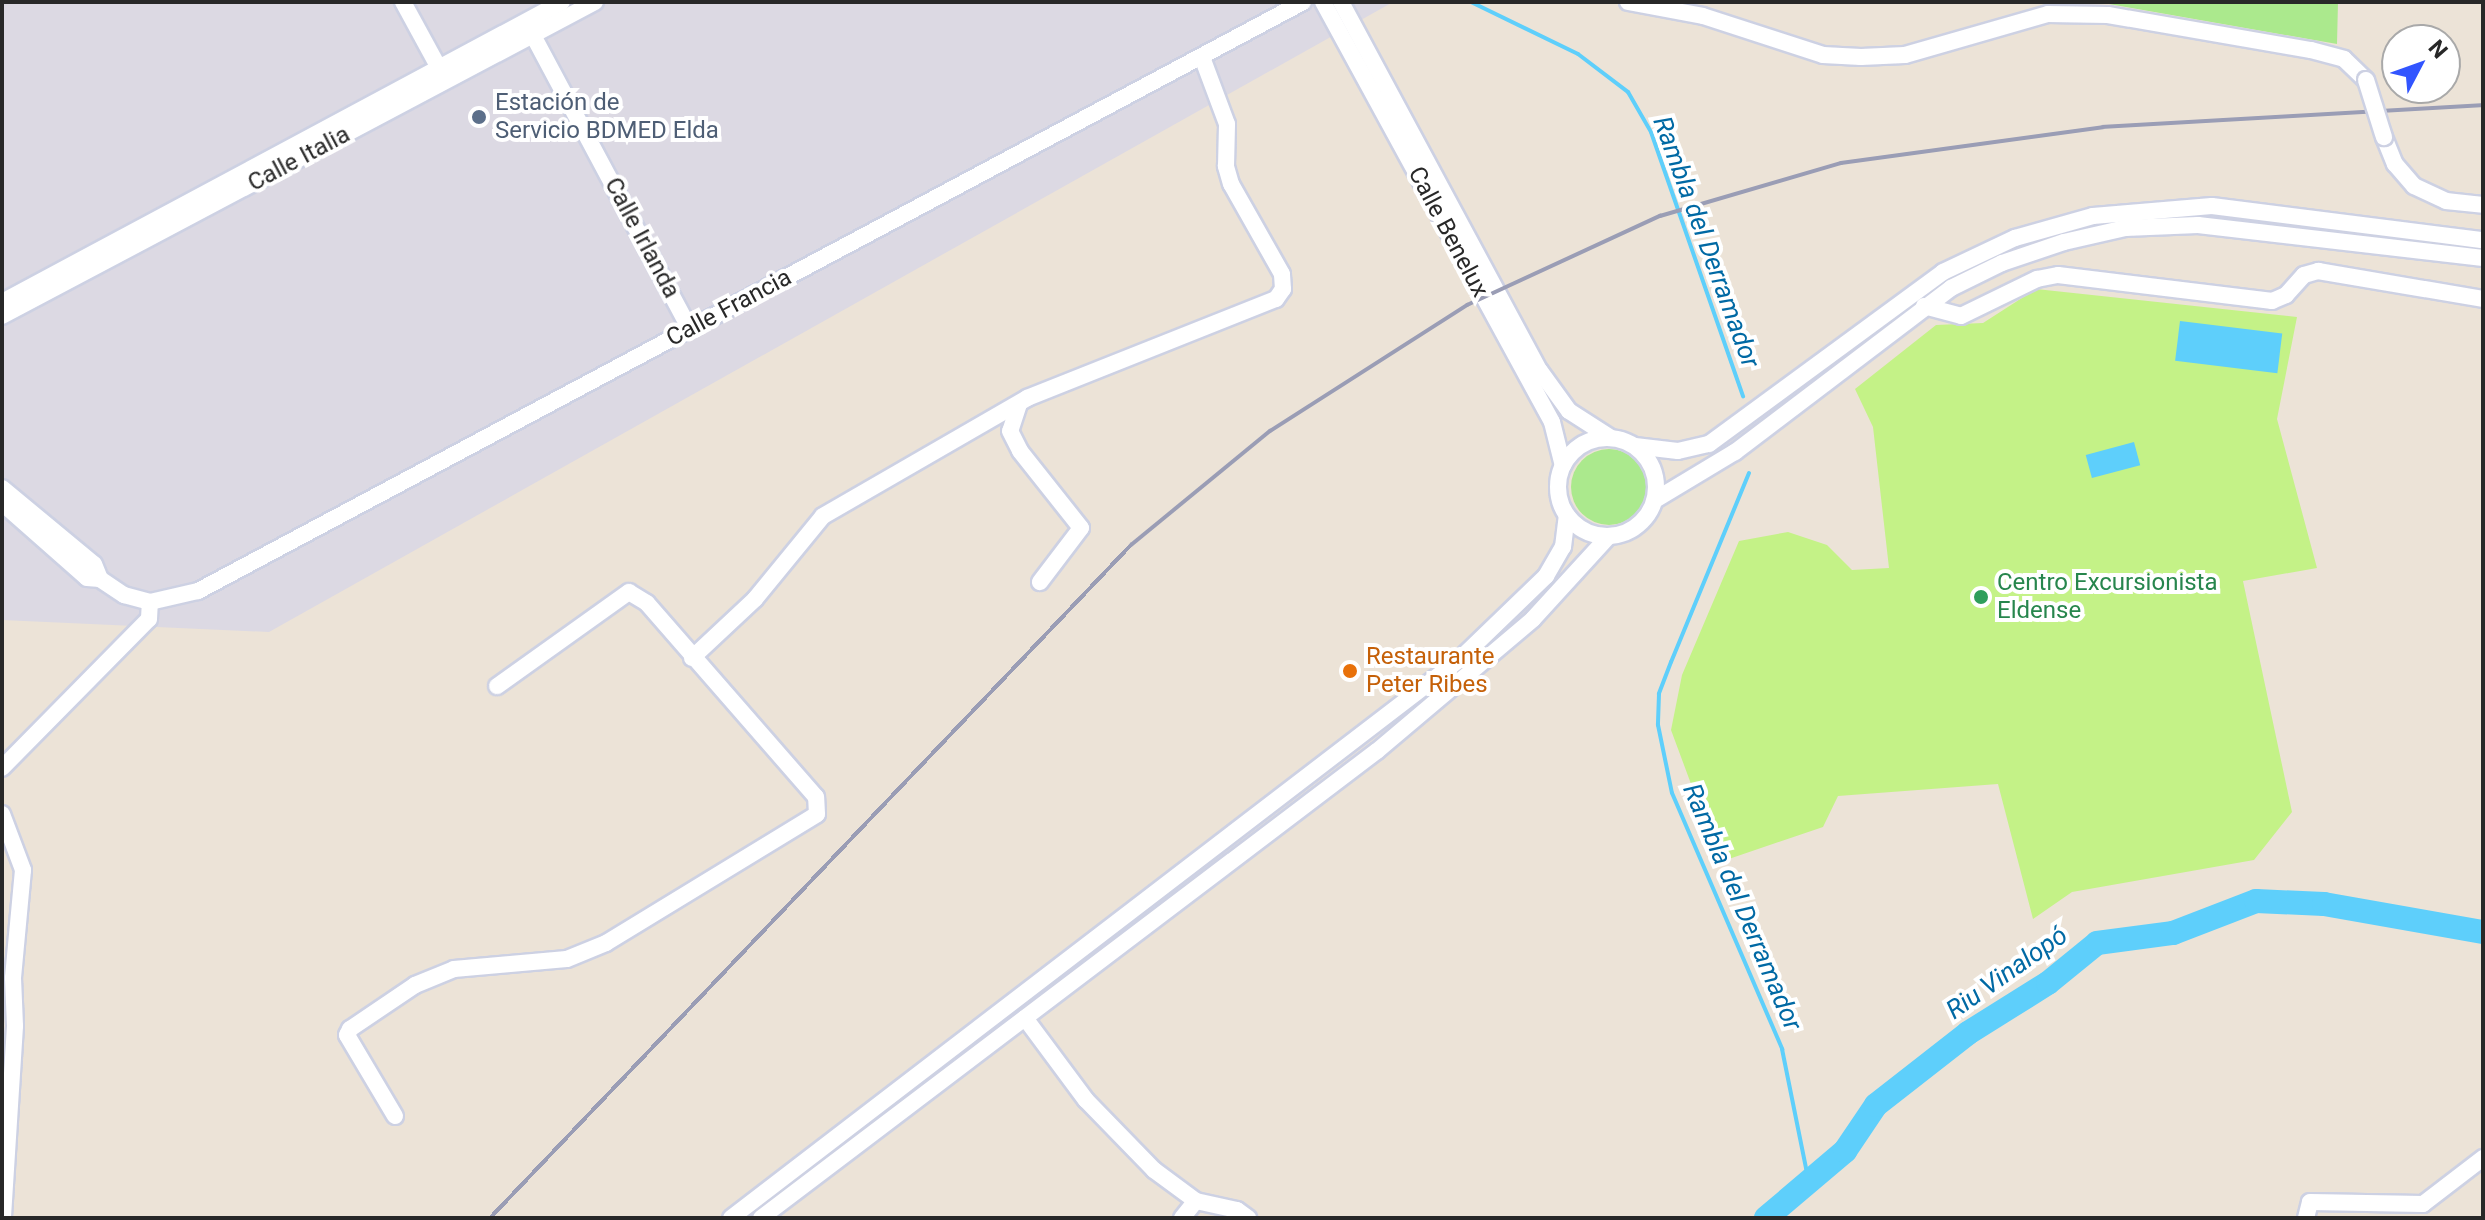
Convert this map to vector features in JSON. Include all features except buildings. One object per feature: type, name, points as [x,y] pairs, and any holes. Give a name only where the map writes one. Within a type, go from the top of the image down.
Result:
[{"type":"street","points":[[403,2],[439,68]]},
{"type":"street","name":"Calle Italia","points":[[2,316],[529,28],[562,2]]},
{"type":"street","name":"Calle Italia","points":[[2,302],[439,68],[595,2]]},
{"type":"street","name":"Calle Francia","points":[[150,602],[198,591],[1303,2]]},
{"type":"street","name":"Calle Benelux","points":[[1323,2],[1552,422],[1563,466]]},
{"type":"street","name":"Calle Benelux","points":[[1341,2],[1540,371],[1575,417],[1611,438]]},
{"type":"street","points":[[1628,2],[1703,16],[1823,55],[1905,55],[2048,14],[2108,15],[2311,50],[2344,59],[2366,80],[2395,164],[2414,186],[2446,201],[2483,205]]},
{"type":"street","name":"Calle Irlanda","points":[[529,28],[690,329]]},
{"type":"street","points":[[692,658],[755,599],[823,516],[1019,404],[1156,345],[1225,322],[1276,299],[1283,289],[1282,274],[1260,228],[1231,184],[1227,124],[1202,57]]},
{"type":"street","points":[[2483,240],[2212,206],[2132,209],[2080,219],[1992,247],[1943,272],[1709,444],[1678,451],[1635,446],[1611,438],[1578,448],[1563,466],[1559,497],[1567,515],[1585,531],[1608,537],[1632,530],[1655,500],[1735,452],[1924,306],[1966,280],[2022,255],[2090,235],[2149,226],[2226,227],[2483,258]]},
{"type":"street","points":[[1924,306],[1961,316],[2037,279],[2058,275],[2272,301],[2286,295],[2304,275],[2318,271],[2483,299]]},
{"type":"street","points":[[1019,404],[1010,431],[1020,451],[1081,528],[1040,582]]},
{"type":"street","points":[[1635,446],[1653,470],[1655,500]]},
{"type":"street","points":[[2,488],[94,564],[100,579]]},
{"type":"street","points":[[2,503],[87,578],[100,579],[124,595],[150,602],[149,619],[2,768]]},
{"type":"street","points":[[731,1218],[1460,659],[1546,576],[1563,547],[1567,515]]},
{"type":"street","points":[[761,1218],[1456,687],[1533,619],[1608,537]]},
{"type":"street","points":[[395,1116],[347,1035],[350,1029],[415,985],[454,969],[567,959],[606,943],[817,814],[816,797],[647,603],[629,592],[497,686]]},
{"type":"street","points":[[2,814],[23,870],[13,978],[15,1026],[3,1218]]},
{"type":"street","points":[[1025,1018],[1086,1100],[1154,1170],[1196,1201],[1237,1210],[1248,1218]]},
{"type":"street","points":[[2306,1218],[2310,1202],[2423,1204],[2483,1158]]},
{"type":"street","points":[[1182,1218],[1196,1201]]},
{"type":"shaded area","points":[[2,2],[1393,2],[269,632],[2,620]]},
{"type":"green space","points":[[2048,2],[2338,2],[2337,44],[2109,4]]},
{"type":"green space","name":"Centro Excursionista Eldense","points":[[2036,289],[2297,317],[2277,419],[2317,568],[2243,581],[2292,812],[2254,860],[2072,892],[2033,919],[1998,784],[1838,796],[1823,827],[1720,862],[1671,730],[1682,675],[1739,541],[1788,532],[1827,545],[1852,570],[1889,568],[1873,427],[1855,389],[1936,325],[1983,323]]},
{"type":"green space","points":[[1602,449],[1616,449],[1630,455],[1641,466],[1647,487],[1644,502],[1636,514],[1616,525],[1602,525],[1588,519],[1577,508],[1571,494],[1571,480],[1577,466],[1588,455]]},
{"type":"water","points":[[2180,321],[2282,334],[2277,373],[2175,361]]},
{"type":"water","points":[[2134,442],[2140,465],[2092,478],[2086,455]]},
{"type":"waterway","name":"Rambla del Derramador","points":[[1471,2],[1578,54],[1628,92],[1651,132],[1743,396]]},
{"type":"waterway","name":"Rambla del Derramador","points":[[1749,473],[1659,694],[1658,725],[1672,793],[1782,1049],[1808,1178]]},
{"type":"waterway","name":"Riu Vinalopó","points":[[1766,1218],[1845,1151],[1876,1105],[1968,1033],[2048,983],[2097,943],[2173,933],[2256,901],[2324,904],[2483,932]]},
{"type":"railway","points":[[490,1218],[1131,545],[1270,431],[1467,305],[1660,216],[1841,163],[2103,127],[2483,105]]},
{"type":"place","name":"Estación de Servicio BDMED Elda","points":[[479,117]]},
{"type":"place","name":"Centro Excursionista Eldense","points":[[1981,597]]},
{"type":"place","name":"Restaurante Peter Ribes","points":[[1350,671]]}]
